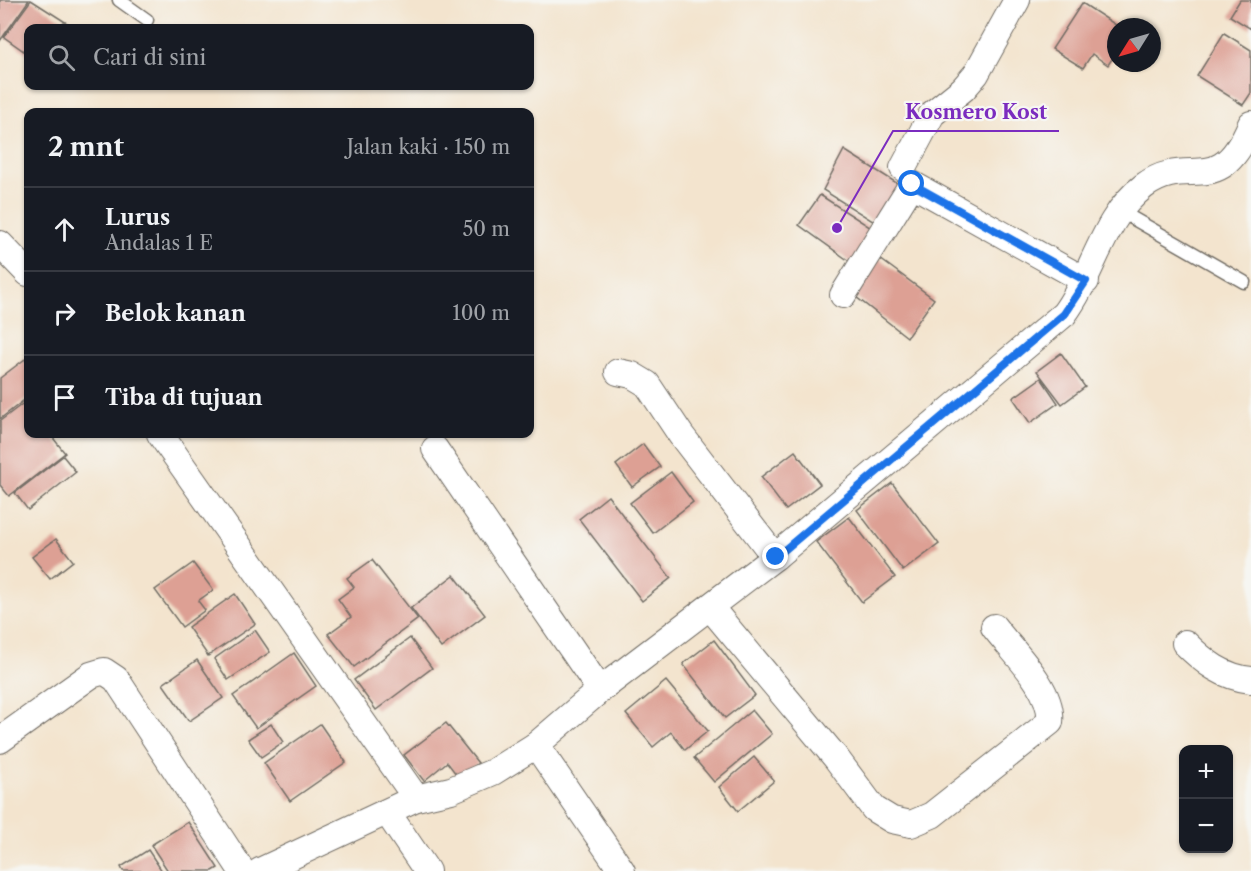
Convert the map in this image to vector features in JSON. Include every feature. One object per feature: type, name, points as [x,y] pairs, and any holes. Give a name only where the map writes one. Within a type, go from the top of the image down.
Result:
[{"type":"street","points":[[903,168],[932,114],[976,74],[1017,0]]},
{"type":"street","points":[[260,871],[416,798],[451,790],[493,772],[536,745],[600,690],[776,557],[1064,314],[1086,281],[1104,238],[1120,211],[1144,186],[1174,174],[1206,173],[1219,168],[1230,160],[1244,142],[1251,124]]},
{"type":"street","points":[[843,295],[912,184],[1086,281]]},
{"type":"street","points":[[0,244],[24,269]]},
{"type":"street","points":[[618,372],[632,375],[647,384],[681,435],[776,557]]},
{"type":"street","points":[[163,438],[416,798]]},
{"type":"street","points":[[435,449],[600,690]]},
{"type":"street","points":[[710,607],[836,758],[874,808],[892,820],[911,824],[932,815],[1050,722],[1051,713],[1044,691],[994,627]]},
{"type":"street","points":[[1185,643],[1203,661],[1234,678],[1251,681]]},
{"type":"street","points":[[0,740],[91,675],[104,671],[116,679],[141,714],[242,871]]},
{"type":"street","points":[[536,745],[622,871]]},
{"type":"street","points":[[387,812],[427,871]]},
{"type":"lane","points":[[119,0],[147,20]]},
{"type":"lane","points":[[1120,211],[1244,282]]},
{"type":"building","points":[[0,0],[29,0],[0,41]]},
{"type":"building","points":[[31,0],[68,24],[24,24],[24,51],[4,37]]},
{"type":"building","points":[[1240,0],[1251,0],[1251,29],[1230,16]]},
{"type":"building","points":[[1082,3],[1107,19],[1107,64],[1092,54],[1083,68],[1052,49]]},
{"type":"building","points":[[1224,33],[1251,50],[1251,93],[1243,105],[1197,76]]},
{"type":"building","points":[[844,150],[903,187],[879,225],[823,190]]},
{"type":"building","points":[[820,195],[876,231],[856,266],[799,225]]},
{"type":"building","points":[[876,256],[934,299],[907,337],[851,293]]},
{"type":"building","points":[[1061,353],[1085,387],[1062,404],[1037,371]]},
{"type":"building","points":[[24,360],[24,400],[0,419],[0,378]]},
{"type":"building","points":[[1041,378],[1058,403],[1030,423],[1013,398]]},
{"type":"building","points":[[24,403],[24,438],[53,438],[65,453],[9,496],[0,485],[0,421]]},
{"type":"building","points":[[643,444],[660,467],[632,487],[616,465]]},
{"type":"building","points":[[795,451],[820,484],[786,510],[761,477]]},
{"type":"building","points":[[63,456],[76,472],[28,510],[15,493]]},
{"type":"building","points":[[671,472],[693,502],[653,533],[630,503]]},
{"type":"building","points":[[892,483],[939,544],[903,571],[857,510]]},
{"type":"building","points":[[608,496],[671,578],[642,601],[579,519]]},
{"type":"building","points":[[849,517],[895,577],[862,602],[816,542]]},
{"type":"building","points":[[56,539],[73,561],[50,579],[32,557]]},
{"type":"building","points":[[372,560],[418,619],[354,667],[328,634],[351,617],[338,599],[354,587],[347,578]]},
{"type":"building","points":[[193,563],[213,590],[198,601],[205,610],[182,627],[155,590]]},
{"type":"building","points":[[454,575],[485,615],[441,648],[411,608]]},
{"type":"building","points":[[235,594],[255,624],[208,656],[188,627]]},
{"type":"building","points":[[255,630],[270,652],[228,680],[214,659]]},
{"type":"building","points":[[410,638],[432,668],[376,710],[354,680]]},
{"type":"building","points":[[714,640],[755,695],[725,718],[683,664]]},
{"type":"building","points":[[294,653],[316,686],[256,728],[233,696]]},
{"type":"building","points":[[197,660],[223,698],[189,721],[163,684]]},
{"type":"building","points":[[666,681],[708,731],[685,750],[671,732],[653,747],[626,714]]},
{"type":"building","points":[[752,710],[772,734],[714,782],[694,758]]},
{"type":"building","points":[[446,723],[478,763],[459,778],[447,762],[424,781],[404,755]]},
{"type":"building","points":[[271,724],[283,742],[261,757],[248,739]]},
{"type":"building","points":[[320,724],[346,762],[290,801],[264,763]]},
{"type":"building","points":[[754,757],[774,781],[738,811],[719,787]]},
{"type":"building","points":[[188,822],[218,868],[213,871],[168,871],[151,845]]},
{"type":"building","points":[[148,850],[162,871],[123,871],[121,867]]},
{"type":"place","name":"Kosmero Kost","points":[[837,228]]},
{"type":"route","points":[[776,557],[1064,314],[1086,281],[912,184]]}]
